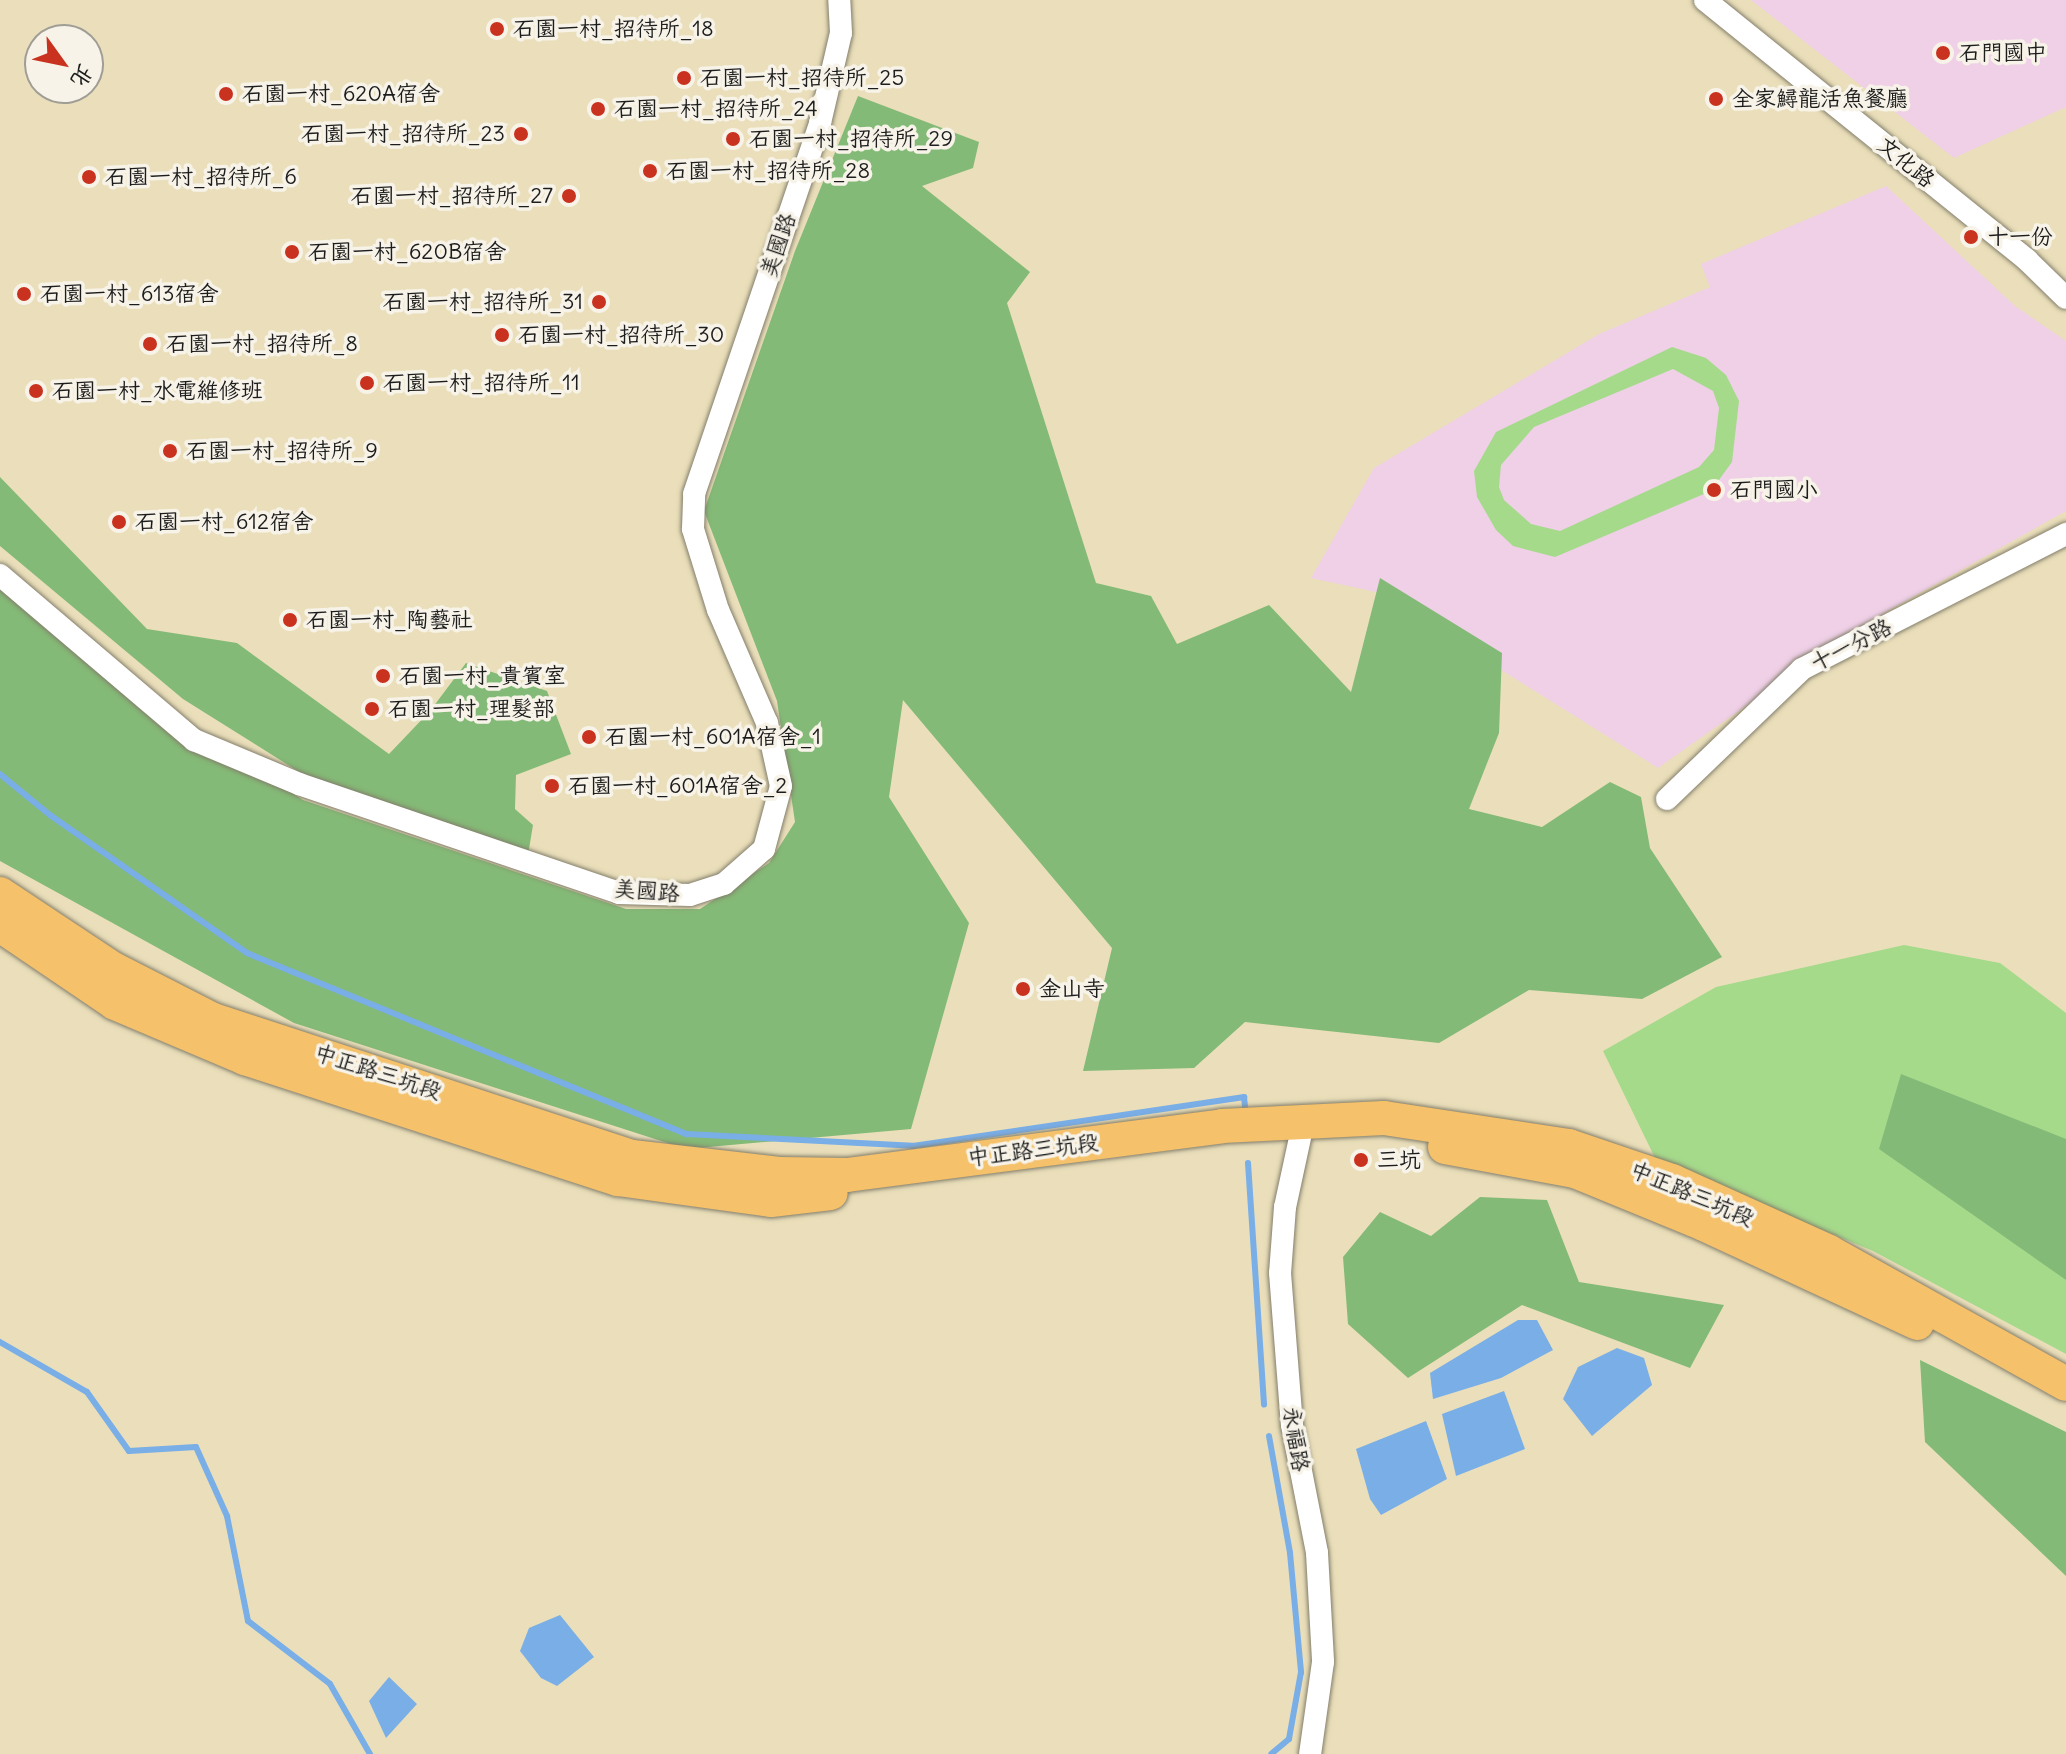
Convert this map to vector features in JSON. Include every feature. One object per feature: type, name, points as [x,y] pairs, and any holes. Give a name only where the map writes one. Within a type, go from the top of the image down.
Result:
[{"type":"main road","name":"中正路三坑段","points":[[0,894],[113,969],[213,1020],[632,1157],[779,1174],[847,1175],[1222,1126],[1422,1143],[1575,1171],[1704,1224],[1929,1329],[2039,1389],[2066,1411]]},
{"type":"main road","name":"中正路三坑段","points":[[0,925],[115,1003],[245,1058],[618,1179],[771,1200],[1301,1132],[1384,1118],[1497,1132],[1569,1146],[1672,1181],[1829,1252],[1982,1333],[2066,1384]]},
{"type":"street","name":"美國路","points":[[0,575],[194,740],[299,784],[619,893],[690,895],[724,884],[764,849],[781,786],[767,723],[718,610],[693,529],[694,494],[820,123],[841,33],[839,0]]},
{"type":"street","name":"文化路","points":[[1705,0],[2027,260],[2066,298]]},
{"type":"street","name":"十一分路","points":[[1667,799],[1802,669],[2066,534]]},
{"type":"street","name":"永福路","points":[[1301,1132],[1285,1207],[1280,1273],[1292,1425],[1317,1553],[1323,1662],[1310,1754]]},
{"type":"shaded area","name":"石門國中","points":[[1751,0],[2066,0],[2066,107],[1954,158]]},
{"type":"shaded area","name":"石門國小","points":[[1886,186],[2015,306],[2066,341],[2066,511],[1852,631],[1658,768],[1376,592],[1311,578],[1374,468],[1599,334],[1710,287],[1701,264]]},
{"type":"green space","points":[[858,96],[979,142],[973,168],[922,186],[1030,272],[1007,303],[1096,583],[1151,596],[1177,644],[1269,605],[1351,692],[1380,578],[1502,653],[1499,733],[1469,809],[1542,827],[1610,782],[1641,797],[1650,848],[1722,957],[1642,999],[1529,990],[1439,1043],[1245,1022],[1194,1068],[1083,1071],[1112,948],[903,700],[889,797],[969,923],[911,1129],[686,1149],[294,1023],[0,861],[0,579],[78,655],[303,800],[626,909],[700,909],[769,863],[795,822],[777,701],[704,511],[795,251]]},
{"type":"green space","points":[[1672,347],[1706,358],[1726,375],[1739,401],[1732,462],[1711,491],[1555,557],[1513,546],[1496,530],[1477,497],[1474,471],[1496,432]],"holes":[[[1673,369],[1713,391],[1719,408],[1714,450],[1699,467],[1560,531],[1531,524],[1504,500],[1499,487],[1501,465],[1534,427]]]},
{"type":"green space","points":[[0,477],[147,629],[237,643],[389,754],[430,711],[466,663],[547,691],[571,754],[516,775],[515,809],[533,825],[528,855],[312,780],[183,699],[0,546]]},
{"type":"green space","points":[[1904,945],[2000,963],[2066,1013],[2066,1354],[1873,1251],[1656,1160],[1603,1051],[1716,987]]},
{"type":"green space","points":[[1901,1074],[2066,1139],[2066,1280],[1879,1149]]},
{"type":"green space","points":[[1480,1197],[1547,1200],[1579,1282],[1724,1305],[1690,1368],[1522,1305],[1408,1378],[1348,1324],[1343,1257],[1380,1212],[1431,1236]]},
{"type":"green space","points":[[1920,1360],[2066,1432],[2066,1576],[1925,1442]]},
{"type":"water","points":[[1518,1320],[1537,1320],[1553,1350],[1501,1378],[1433,1399],[1430,1373]]},
{"type":"water","points":[[1617,1348],[1644,1358],[1652,1385],[1592,1436],[1563,1399],[1578,1367]]},
{"type":"water","points":[[1504,1391],[1525,1449],[1456,1476],[1442,1414]]},
{"type":"water","points":[[1426,1421],[1447,1479],[1381,1515],[1370,1499],[1356,1449]]},
{"type":"water","points":[[560,1615],[594,1657],[557,1686],[541,1678],[520,1651],[529,1628]]},
{"type":"water","points":[[389,1677],[417,1704],[386,1738],[369,1701]]},
{"type":"waterway","points":[[0,774],[50,815],[247,953],[687,1134],[913,1146],[1244,1097],[1245,1107]]},
{"type":"waterway","points":[[1248,1163],[1264,1404]]},
{"type":"waterway","points":[[0,1342],[87,1392],[129,1451],[196,1447],[227,1516],[248,1621],[330,1684],[370,1754]]},
{"type":"waterway","points":[[1269,1436],[1290,1553],[1301,1672],[1289,1739],[1271,1754]]},
{"type":"place","name":"石園一村_招待所_18","points":[[497,29]]},
{"type":"place","name":"石門國中","points":[[1943,53]]},
{"type":"place","name":"石園一村_招待所_25","points":[[684,78]]},
{"type":"place","name":"石園一村_620A宿舍","points":[[226,94]]},
{"type":"place","name":"全家鱘龍活魚餐廳","points":[[1716,99]]},
{"type":"place","name":"石園一村_招待所_24","points":[[598,109]]},
{"type":"place","name":"石園一村_招待所_23","points":[[521,134]]},
{"type":"place","name":"石園一村_招待所_29","points":[[733,139]]},
{"type":"place","name":"石園一村_招待所_28","points":[[650,171]]},
{"type":"place","name":"石園一村_招待所_6","points":[[89,177]]},
{"type":"place","name":"石園一村_招待所_27","points":[[569,196]]},
{"type":"place","name":"十一份","points":[[1971,237]]},
{"type":"place","name":"石園一村_620B宿舍","points":[[292,252]]},
{"type":"place","name":"石園一村_613宿舍","points":[[24,294]]},
{"type":"place","name":"石園一村_招待所_31","points":[[599,302]]},
{"type":"place","name":"石園一村_招待所_30","points":[[502,335]]},
{"type":"place","name":"石園一村_招待所_8","points":[[150,344]]},
{"type":"place","name":"石園一村_招待所_11","points":[[367,383]]},
{"type":"place","name":"石園一村_水電維修班","points":[[36,391]]},
{"type":"place","name":"石園一村_招待所_9","points":[[170,451]]},
{"type":"place","name":"石門國小","points":[[1714,490]]},
{"type":"place","name":"石園一村_612宿舍","points":[[119,522]]},
{"type":"place","name":"石園一村_陶藝社","points":[[290,620]]},
{"type":"place","name":"石園一村_貴賓室","points":[[383,676]]},
{"type":"place","name":"石園一村_理髮部","points":[[372,709]]},
{"type":"place","name":"石園一村_601A宿舍_1","points":[[589,737]]},
{"type":"place","name":"石園一村_601A宿舍_2","points":[[552,786]]},
{"type":"place","name":"金山寺","points":[[1023,989]]},
{"type":"place","name":"三坑","points":[[1361,1160]]}]
